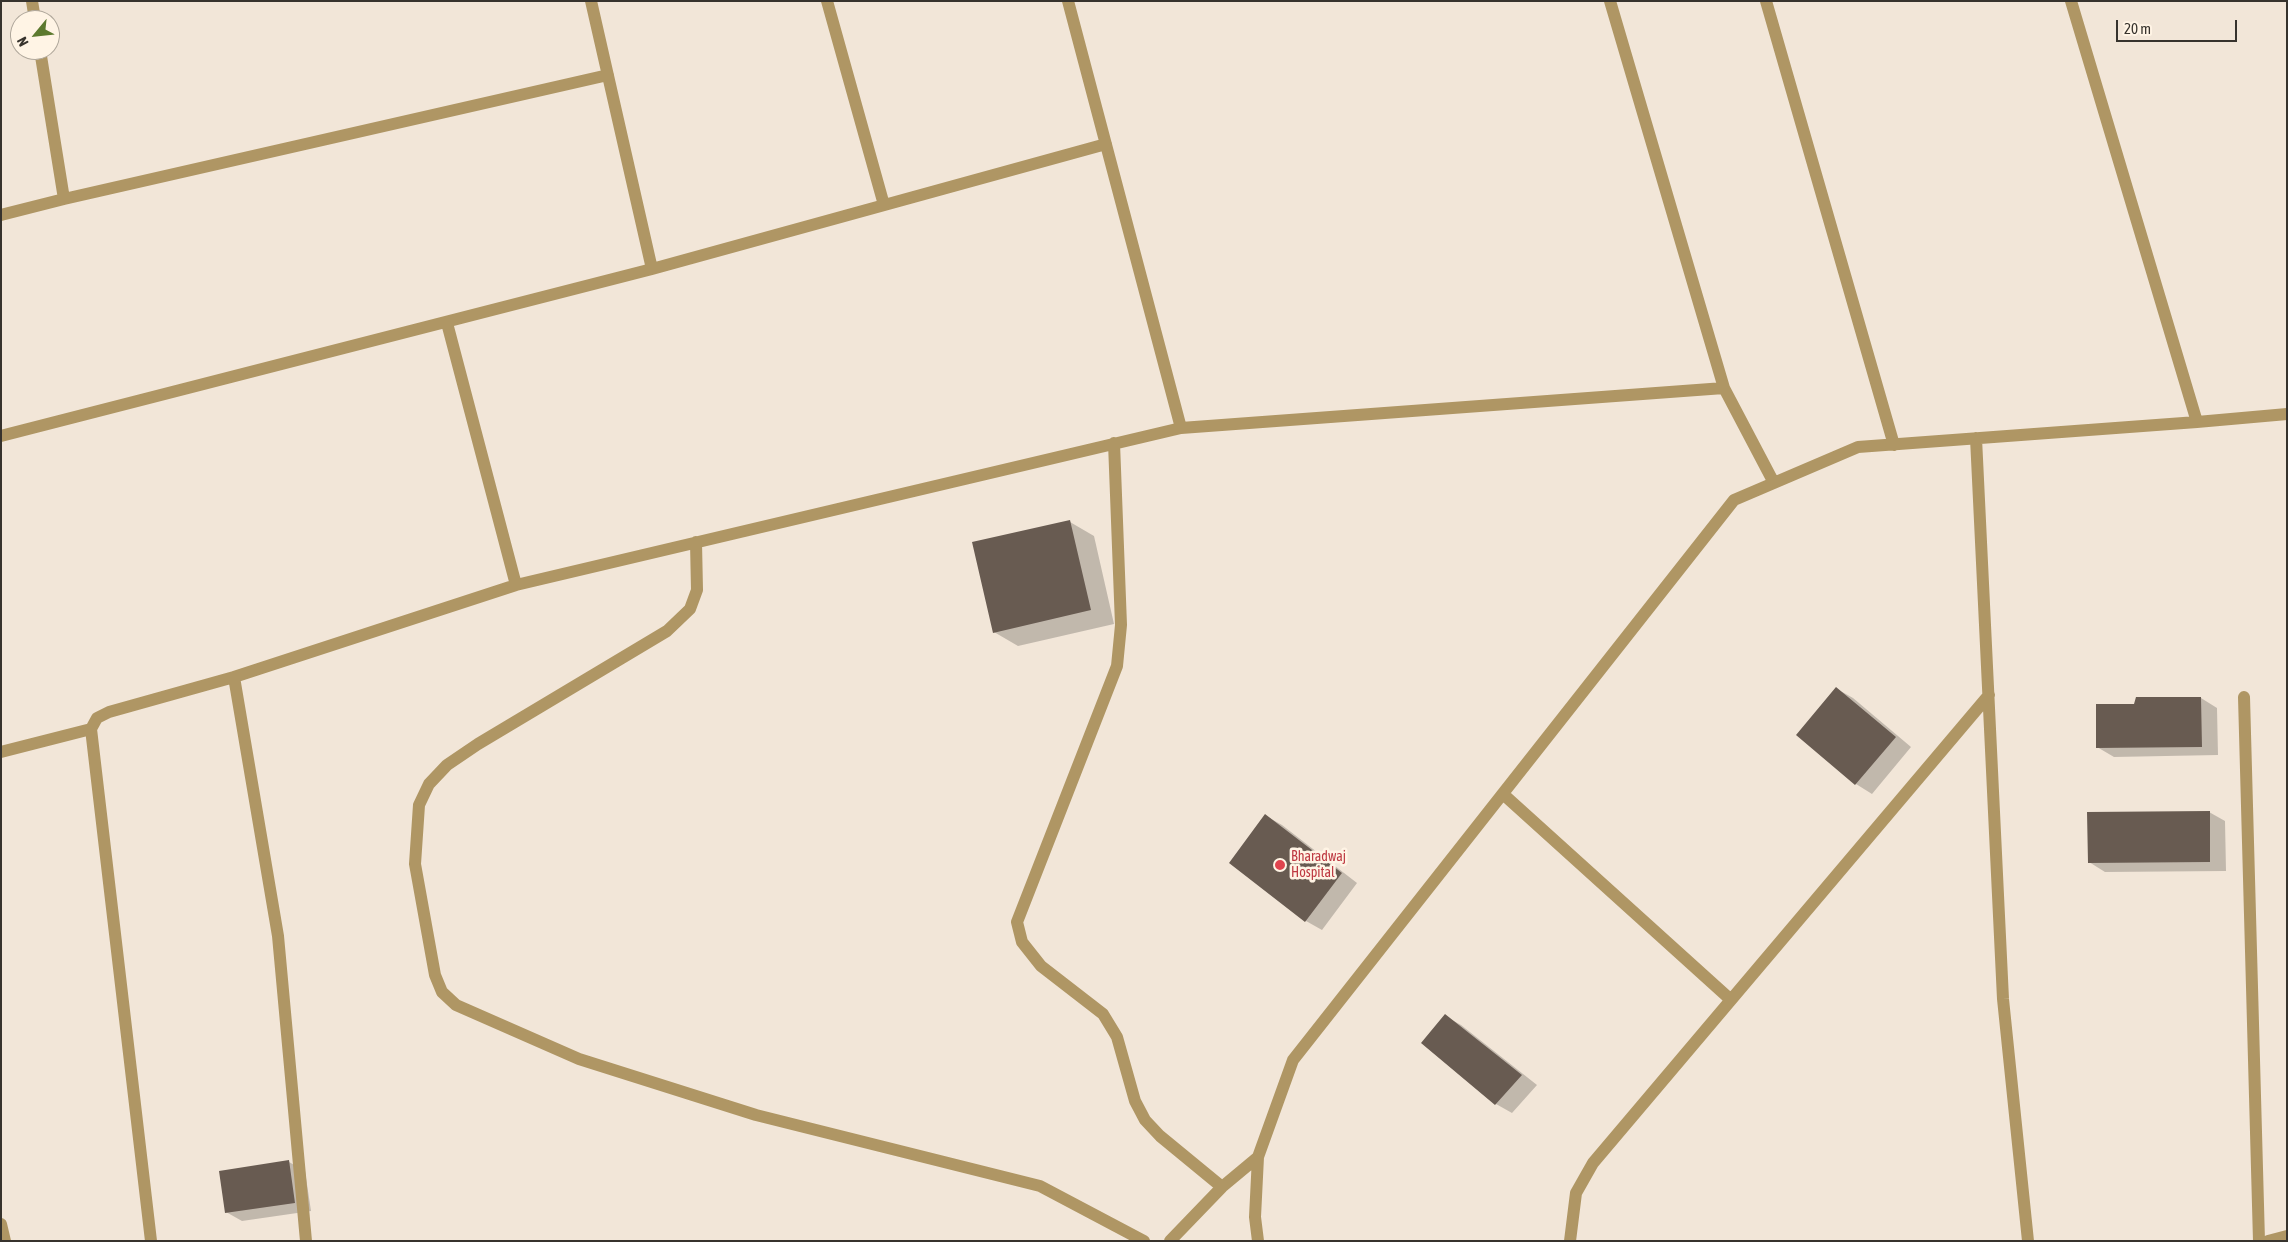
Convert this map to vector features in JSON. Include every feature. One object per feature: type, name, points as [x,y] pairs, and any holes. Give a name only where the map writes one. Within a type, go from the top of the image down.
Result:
[{"type":"street","points":[[591,1],[652,269]]},
{"type":"street","points":[[827,1],[884,205]]},
{"type":"street","points":[[1068,1],[1181,428]]},
{"type":"street","points":[[1610,1],[1724,388],[1774,482]]},
{"type":"street","points":[[1766,1],[1894,445]]},
{"type":"street","points":[[2071,1],[2197,422]]},
{"type":"street","points":[[42,60],[64,199]]},
{"type":"street","points":[[1,215],[608,75]]},
{"type":"street","points":[[1,436],[652,269],[1106,144]]},
{"type":"street","points":[[447,323],[516,585]]},
{"type":"street","points":[[1,752],[91,728],[98,718],[109,712],[234,677],[516,585],[1181,428],[1724,388]]},
{"type":"street","points":[[1258,1241],[1255,1216],[1258,1157],[1293,1060],[1734,500],[1858,446],[1894,445],[2287,414]]},
{"type":"street","points":[[1976,438],[2003,999],[2028,1241]]},
{"type":"street","points":[[1114,443],[1121,625],[1117,666],[1017,922],[1022,942],[1041,966],[1104,1014],[1117,1037],[1135,1101],[1145,1120],[1160,1136],[1222,1187]]},
{"type":"street","points":[[696,542],[697,590],[690,609],[667,631],[478,744],[447,765],[429,784],[419,804],[415,864],[435,975],[442,992],[456,1006],[580,1059],[756,1115],[1040,1186],[1144,1241]]},
{"type":"street","points":[[234,677],[278,936],[306,1241]]},
{"type":"street","points":[[1570,1241],[1576,1193],[1593,1164],[1988,695]]},
{"type":"street","points":[[2244,697],[2259,1241]]},
{"type":"street","points":[[91,728],[151,1241]]},
{"type":"street","points":[[1502,794],[1731,1000]]},
{"type":"street","points":[[1170,1241],[1222,1187],[1258,1157]]},
{"type":"street","points":[[1,1224],[5,1241]]},
{"type":"street","points":[[2268,1241],[2287,1236]]},
{"type":"building","points":[[1070,520],[1091,610],[993,633],[972,542]]},
{"type":"building","points":[[1836,687],[1896,737],[1855,785],[1796,735]]},
{"type":"building","points":[[2136,697],[2201,697],[2202,747],[2096,748],[2096,704],[2134,704]]},
{"type":"building","points":[[2210,811],[2210,862],[2088,863],[2087,812]]},
{"type":"building","points":[[1265,814],[1342,873],[1305,922],[1229,863]]},
{"type":"building","points":[[1445,1014],[1522,1075],[1495,1105],[1421,1043]]},
{"type":"building","points":[[289,1160],[295,1203],[225,1213],[219,1171]]},
{"type":"place","name":"Bharadwaj Hospital","points":[[1280,865]]}]
